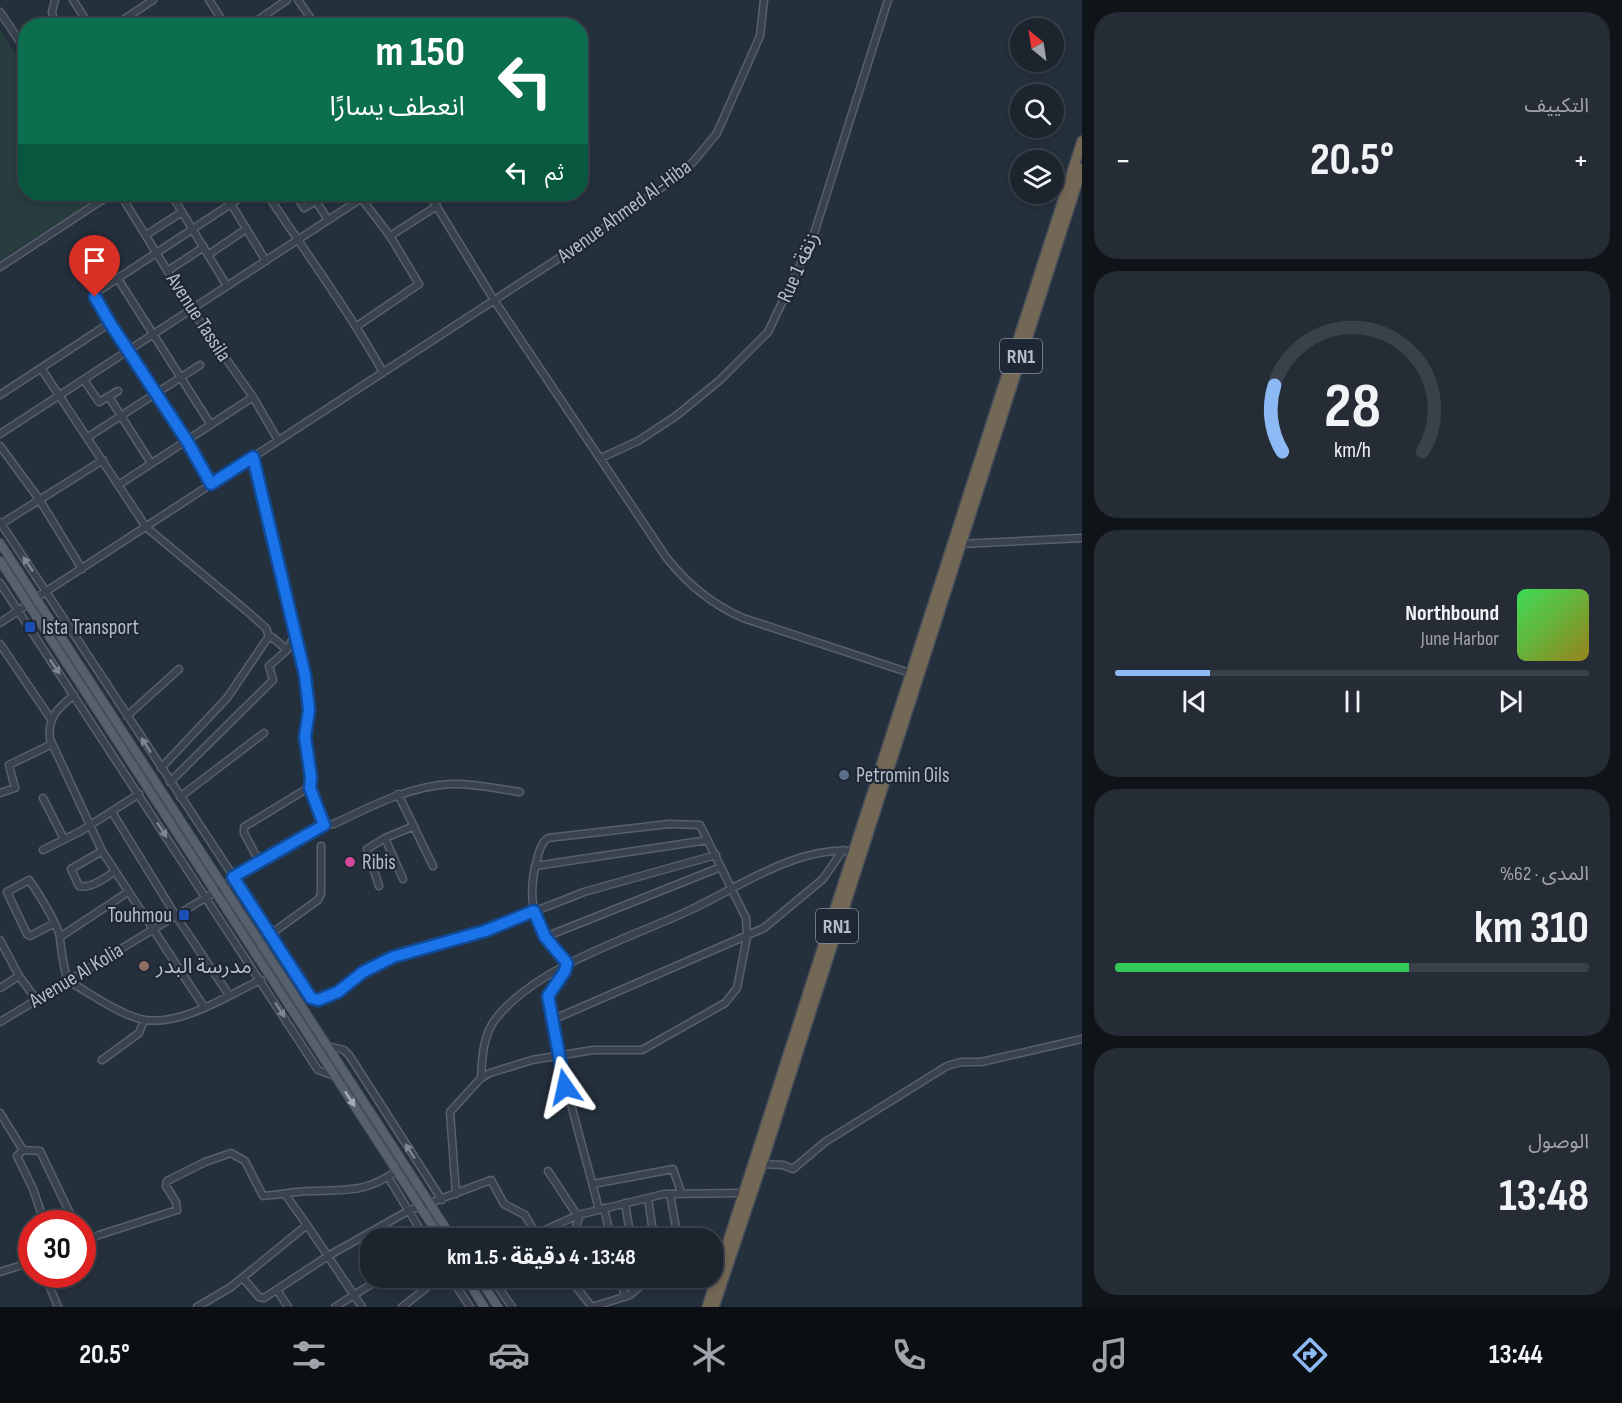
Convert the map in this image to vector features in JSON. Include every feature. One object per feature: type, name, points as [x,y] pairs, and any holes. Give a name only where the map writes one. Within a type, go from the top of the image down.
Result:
[{"type":"highway","name":"RN1","points":[[714,1307],[762,1164],[1082,141]]},
{"type":"highway","name":"RN1","points":[[723,1252],[910,673],[1082,168]]},
{"type":"highway","name":"RN1","points":[[707,1307],[712,1288]]},
{"type":"main road","points":[[0,543],[446,1228]]},
{"type":"main road","points":[[0,561],[434,1228]]},
{"type":"main road","points":[[28,604],[36,598]]},
{"type":"main road","points":[[472,1288],[484,1307]]},
{"type":"main road","points":[[486,1288],[498,1307]]},
{"type":"street","points":[[53,18],[52,12],[55,0]]},
{"type":"street","points":[[73,0],[85,18]]},
{"type":"street","points":[[124,18],[144,2],[153,0]]},
{"type":"street","points":[[209,0],[221,18]]},
{"type":"street","points":[[260,18],[288,0]]},
{"type":"street","points":[[298,0],[310,18]]},
{"type":"street","name":"Avenue Ahmed Al-Hiba","points":[[36,598],[655,194],[705,150],[717,133],[760,36],[764,0]]},
{"type":"street","name":"Rue 1 زنقة","points":[[601,458],[638,441],[676,416],[720,380],[768,332],[802,264],[815,231],[888,0]]},
{"type":"street","points":[[0,12],[18,39]]},
{"type":"street","points":[[0,267],[100,201]]},
{"type":"street","name":"Avenue Tassila","points":[[124,201],[170,270],[192,309],[253,397],[278,441]]},
{"type":"street","points":[[176,201],[227,286]]},
{"type":"street","points":[[211,484],[187,441],[95,297],[98,292],[234,201]]},
{"type":"street","points":[[273,201],[296,241],[357,326],[383,372]]},
{"type":"street","points":[[299,201],[303,207],[316,201],[328,220]]},
{"type":"street","points":[[0,434],[266,261],[353,201]]},
{"type":"street","points":[[357,326],[419,284],[390,236],[364,201]]},
{"type":"street","points":[[434,201],[494,300],[666,557],[707,599],[743,618],[910,673]]},
{"type":"street","points":[[231,203],[266,261]]},
{"type":"street","points":[[390,236],[437,206]]},
{"type":"street","points":[[146,235],[182,212]]},
{"type":"street","points":[[208,255],[246,229]]},
{"type":"street","points":[[170,270],[204,247]]},
{"type":"street","points":[[118,279],[211,425]]},
{"type":"street","points":[[0,395],[110,323]]},
{"type":"street","points":[[88,437],[200,365]]},
{"type":"street","points":[[41,368],[120,484],[146,527],[266,628],[269,637],[288,650]]},
{"type":"street","points":[[84,380],[98,401],[118,391]]},
{"type":"street","points":[[109,397],[151,464]]},
{"type":"street","points":[[120,484],[253,397]]},
{"type":"street","points":[[0,446],[39,499],[82,568]]},
{"type":"street","points":[[253,457],[296,634],[309,710],[305,737],[311,777],[310,788],[324,825]]},
{"type":"street","points":[[104,460],[1,523],[311,998],[318,1000],[338,992],[363,972],[393,957],[485,931],[584,892],[716,855]]},
{"type":"street","points":[[956,543],[1082,538]]},
{"type":"street","points":[[0,583],[318,1070],[335,1076]]},
{"type":"street","points":[[0,623],[28,604]]},
{"type":"street","points":[[170,782],[273,680],[269,666],[288,650],[296,634]]},
{"type":"street","points":[[161,768],[227,698],[269,637]]},
{"type":"street","points":[[0,644],[51,719]]},
{"type":"street","points":[[127,717],[179,669]]},
{"type":"street","points":[[74,695],[58,708],[51,719],[48,729],[52,744],[102,851],[204,1007]]},
{"type":"street","points":[[180,797],[264,734]]},
{"type":"street","points":[[0,793],[15,788],[9,765],[52,744]]},
{"type":"street","name":"Avenue Al Kolia","points":[[1,1020],[206,898],[225,886],[233,877],[324,825],[334,824],[398,794],[453,784],[520,792]]},
{"type":"street","points":[[260,861],[244,833],[244,827],[310,788]]},
{"type":"street","points":[[43,850],[81,831],[88,824],[112,812],[139,794]]},
{"type":"street","points":[[398,794],[433,866]]},
{"type":"street","points":[[43,798],[64,839]]},
{"type":"street","points":[[112,812],[176,916],[229,995]]},
{"type":"street","points":[[456,1194],[450,1112],[481,1078],[532,1060],[559,1056],[593,1050],[642,1050],[725,1003],[737,988],[747,937],[746,918],[700,825],[682,823],[549,838],[542,844],[535,866],[532,890],[534,911],[545,937],[566,960],[567,966],[548,996],[559,1056],[593,1184],[607,1228]]},
{"type":"street","points":[[378,886],[367,849],[385,837],[414,826]]},
{"type":"street","points":[[385,837],[403,879]]},
{"type":"street","points":[[535,866],[708,840]]},
{"type":"street","points":[[261,941],[320,897],[321,846]]},
{"type":"street","points":[[481,1078],[483,1051],[488,1030],[495,1018],[515,998],[567,966],[801,858],[843,850],[854,851]]},
{"type":"street","points":[[552,1020],[764,928],[823,879],[843,850]]},
{"type":"street","points":[[102,851],[71,869],[79,886],[93,884],[115,872]]},
{"type":"street","points":[[545,937],[721,867]]},
{"type":"street","points":[[54,924],[30,936],[27,934],[7,892],[29,880],[54,924],[60,937],[67,980],[126,1013],[144,1020],[175,1018],[261,980]]},
{"type":"street","points":[[60,937],[128,892]]},
{"type":"street","points":[[1,944],[19,976],[36,999]]},
{"type":"street","points":[[0,988],[19,976]]},
{"type":"street","points":[[102,1060],[139,1033],[144,1020]]},
{"type":"street","points":[[762,1164],[783,1165],[793,1169],[825,1142],[951,1064],[965,1061],[981,1062],[1082,1039]]},
{"type":"street","points":[[328,1046],[344,1050],[349,1055],[442,1200]]},
{"type":"street","points":[[0,1113],[23,1150]]},
{"type":"street","points":[[40,1210],[17,1156],[23,1150],[40,1151],[68,1210]]},
{"type":"street","points":[[96,1236],[177,1210],[176,1202],[166,1185],[167,1181],[223,1155],[236,1154],[245,1161],[263,1196],[311,1191],[351,1191],[366,1188],[397,1171]]},
{"type":"street","points":[[593,1184],[673,1169],[681,1192]]},
{"type":"street","points":[[548,1171],[578,1215],[577,1228]]},
{"type":"street","points":[[388,1177],[419,1228]]},
{"type":"street","points":[[243,1278],[262,1299],[328,1256],[408,1210],[430,1205],[493,1181],[504,1204],[525,1215],[533,1228]]},
{"type":"street","points":[[554,1228],[578,1215],[648,1198],[681,1192],[743,1193]]},
{"type":"street","points":[[285,1194],[362,1307]]},
{"type":"street","points":[[670,1194],[676,1228]]},
{"type":"street","points":[[648,1198],[652,1228]]},
{"type":"street","points":[[625,1203],[629,1228]]},
{"type":"street","points":[[197,1307],[243,1278],[306,1225]]},
{"type":"street","points":[[0,1272],[18,1266]]},
{"type":"street","points":[[50,1288],[58,1307]]},
{"type":"street","points":[[335,1307],[366,1288]]},
{"type":"street","points":[[402,1307],[426,1288]]},
{"type":"street","points":[[458,1288],[470,1307]]},
{"type":"street","points":[[499,1288],[512,1307]]},
{"type":"street","points":[[576,1288],[592,1307],[625,1297],[638,1288]]},
{"type":"street","points":[[623,1288],[625,1297]]},
{"type":"street","points":[[277,1290],[288,1307]]},
{"type":"green space","points":[[0,30],[18,58],[18,201],[93,201],[0,260]]},
{"type":"place","name":"Ista Transport","points":[[30,627]]},
{"type":"place","name":"Petromin Oils","points":[[844,775]]},
{"type":"place","name":"Ribis","points":[[350,862]]},
{"type":"place","name":"Touhmou","points":[[184,915]]},
{"type":"place","name":"مدرسة البدر","points":[[144,966]]},
{"type":"route","points":[[95,297],[187,441],[211,484],[253,457],[305,675],[309,710],[305,737],[311,777],[310,788],[314,793],[324,825],[290,842],[233,877],[311,998],[315,1000],[332,996],[363,972],[393,957],[485,931],[534,911],[545,937],[567,963],[565,971],[548,996],[565,1087]]}]
